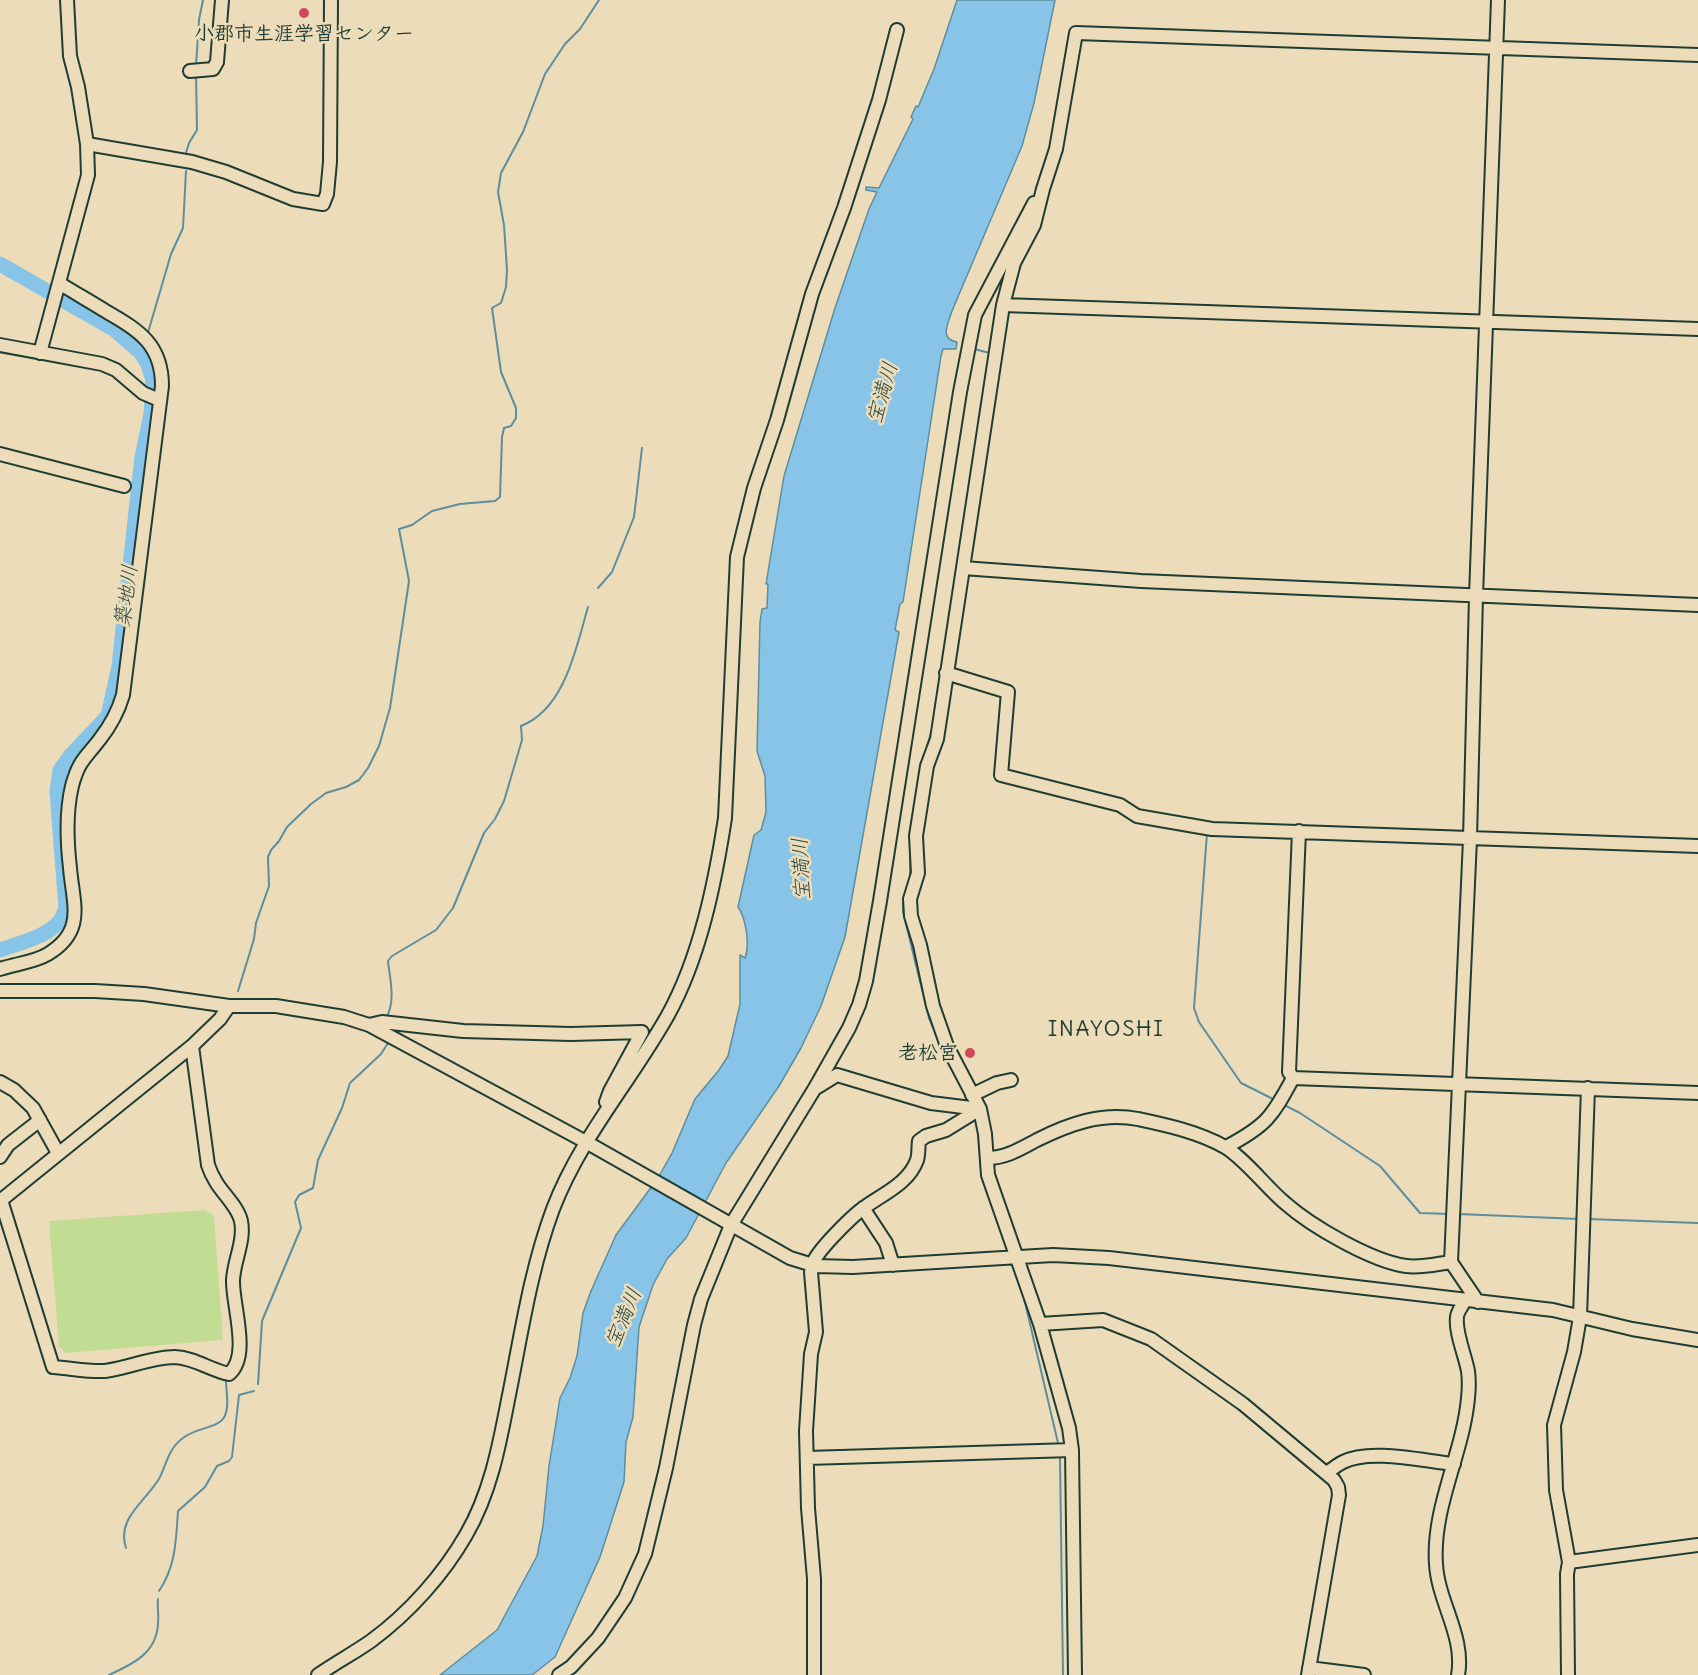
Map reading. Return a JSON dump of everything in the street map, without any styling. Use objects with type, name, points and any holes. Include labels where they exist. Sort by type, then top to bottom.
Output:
[{"type":"street","points":[[40,353],[88,176],[87,144],[78,87],[70,56],[67,0]]},
{"type":"street","points":[[190,71],[213,69],[217,62],[222,0]]},
{"type":"street","points":[[87,144],[192,162],[226,172],[293,199],[323,204],[327,194],[330,162],[331,0]]},
{"type":"street","points":[[1471,1301],[1451,1262],[1470,839],[1476,596],[1498,0]]},
{"type":"street","points":[[602,1118],[647,1050],[679,993],[705,915],[718,861],[725,818],[737,557],[742,533],[754,488],[777,420],[812,294],[844,208],[879,100],[897,30]]},
{"type":"street","points":[[1075,1675],[1069,1428],[1040,1324],[988,1175],[985,1134],[980,1109],[947,1046],[933,1006],[920,945],[911,916],[910,899],[918,873],[916,836],[927,766],[937,739],[1003,305],[1014,263],[1034,225],[1056,149],[1077,33],[1698,55]]},
{"type":"street","points":[[560,1675],[588,1651],[612,1619],[625,1599],[645,1554],[666,1468],[694,1325],[725,1222],[815,1088],[860,1005],[902,764],[960,392],[974,323],[981,301],[1043,189]]},
{"type":"street","points":[[0,969],[45,955],[55,949],[63,943],[76,916],[70,869],[71,791],[77,769],[86,754],[111,724],[118,712],[123,695],[162,386],[162,373],[156,355],[150,343],[136,329],[59,284]]},
{"type":"street","points":[[1003,305],[1698,329]]},
{"type":"street","points":[[0,345],[92,361],[116,370],[142,393],[157,399]]},
{"type":"street","points":[[0,454],[124,486]]},
{"type":"street","points":[[963,568],[1141,581],[1698,604]]},
{"type":"street","points":[[946,673],[1008,692],[1001,775],[1120,805],[1137,816],[1212,828],[1698,846]]},
{"type":"street","points":[[1293,1078],[1289,1072],[1299,831]]},
{"type":"street","points":[[0,991],[95,991],[144,994],[229,1006],[276,1006],[344,1017],[369,1025],[590,1144],[790,1258],[816,1266],[853,1267],[1053,1256],[1109,1258],[1553,1310],[1632,1329],[1698,1340]]},
{"type":"street","points":[[192,1046],[208,1165],[216,1182],[240,1218],[242,1233],[233,1280],[233,1297],[239,1331],[238,1356],[234,1370],[229,1374],[223,1373],[194,1360],[176,1357],[161,1358],[105,1371],[54,1367],[0,1200],[192,1046],[220,1019],[229,1006]]},
{"type":"street","points":[[318,1675],[370,1641],[408,1609],[447,1564],[481,1508],[500,1447],[539,1251],[554,1207],[573,1163],[590,1144],[602,1118],[610,1091],[642,1032],[571,1034],[463,1031],[382,1023],[369,1025]]},
{"type":"street","points":[[837,1050],[837,1075]]},
{"type":"street","points":[[815,1088],[837,1075],[931,1103],[980,1109]]},
{"type":"street","points":[[1293,1078],[1698,1093]]},
{"type":"street","points":[[1226,1147],[1249,1135],[1270,1118],[1293,1078]]},
{"type":"street","points":[[972,1095],[997,1083],[1011,1080]]},
{"type":"street","points":[[0,1082],[25,1099],[40,1120],[58,1153]]},
{"type":"street","points":[[1568,1675],[1567,1574],[1569,1562],[1557,1504],[1554,1425],[1574,1352],[1580,1317],[1588,1088]]},
{"type":"street","points":[[814,1675],[814,1579],[808,1508],[806,1431],[816,1332],[813,1267],[827,1243],[863,1208],[893,1190],[907,1175],[917,1160],[920,1142],[926,1136],[946,1130],[980,1109]]},
{"type":"street","points":[[987,1158],[1000,1158],[1070,1124],[1116,1116],[1176,1128],[1226,1147],[1301,1216],[1354,1248],[1395,1264],[1408,1266],[1451,1262]]},
{"type":"street","points":[[0,1156],[8,1145],[40,1120]]},
{"type":"street","points":[[863,1208],[886,1243],[893,1265]]},
{"type":"street","points":[[1458,1675],[1461,1660],[1435,1561],[1442,1508],[1464,1424],[1468,1396],[1468,1372],[1457,1316],[1471,1301]]},
{"type":"street","points":[[1040,1324],[1103,1320],[1151,1339],[1243,1404],[1335,1480],[1339,1495],[1308,1671],[1364,1675]]},
{"type":"street","points":[[807,1458],[1071,1450]]},
{"type":"street","points":[[1327,1473],[1343,1462],[1358,1457],[1377,1456],[1454,1464]]},
{"type":"street","points":[[1569,1562],[1698,1545]]},
{"type":"green space","points":[[205,1210],[214,1216],[223,1340],[67,1353],[59,1347],[49,1221]]},
{"type":"water","name":"宝満川","points":[[957,0],[1055,0],[1034,103],[1022,146],[946,330],[948,338],[957,342],[956,349],[943,349],[941,356],[903,602],[900,604],[895,630],[899,632],[845,937],[821,1006],[801,1048],[779,1086],[726,1163],[686,1238],[667,1259],[653,1285],[639,1327],[633,1417],[626,1442],[624,1482],[600,1557],[555,1657],[532,1675],[440,1675],[497,1630],[537,1556],[560,1398],[577,1356],[583,1313],[591,1291],[616,1235],[658,1178],[672,1153],[695,1099],[728,1056],[740,1004],[740,955],[745,958],[747,946],[745,925],[738,907],[754,835],[761,830],[766,812],[765,776],[757,751],[760,622],[762,609],[767,608],[768,584],[766,584],[784,476],[835,308],[877,192],[866,190],[866,187],[879,188],[913,119],[911,117],[916,106],[918,107],[934,69]]},
{"type":"waterway","points":[[196,66],[199,20],[203,0]]},
{"type":"waterway","points":[[238,991],[254,939],[256,923],[269,886],[268,857],[271,850],[287,827],[311,804],[326,793],[359,780],[379,746],[390,708],[409,581],[399,529],[412,525],[432,511],[460,504],[495,501],[500,497],[502,437],[504,428],[511,426],[516,418],[516,408],[501,372],[492,308],[501,303],[506,287],[504,225],[498,192],[501,173],[523,132],[545,74],[599,0]]},
{"type":"waterway","points":[[185,156],[189,143],[197,130],[196,74]]},
{"type":"waterway","points":[[147,336],[171,254],[183,228],[186,171]]},
{"type":"waterway","name":"築地川","points":[[0,264],[115,330],[140,352],[147,362],[153,380],[151,414],[142,457],[119,666],[108,716],[60,770],[57,792],[66,908],[60,921],[48,931],[0,950]]},
{"type":"waterway","points":[[974,349],[990,353]]},
{"type":"waterway","name":"築地川","points":[[147,350],[147,362]]},
{"type":"waterway","points":[[981,409],[989,361]]},
{"type":"waterway","points":[[598,588],[612,572],[634,517],[642,448]]},
{"type":"waterway","points":[[921,766],[932,730],[967,503]]},
{"type":"waterway","points":[[386,1018],[392,998],[388,961],[392,956],[436,930],[453,908],[484,833],[495,819],[504,801],[522,740],[521,726],[536,718],[558,692],[573,658],[588,607]]},
{"type":"waterway","points":[[910,879],[910,831],[917,790]]},
{"type":"waterway","points":[[1207,833],[1194,1008],[1199,1022],[1241,1083],[1275,1100]]},
{"type":"waterway","points":[[906,890],[903,912],[929,1018],[938,1038]]},
{"type":"waterway","points":[[258,1384],[262,1321],[301,1228],[295,1202],[299,1195],[313,1188],[318,1160],[342,1108],[350,1083],[381,1054],[388,1043]]},
{"type":"waterway","points":[[1282,1104],[1300,1113],[1380,1166],[1420,1213],[1450,1214]]},
{"type":"waterway","points":[[978,1131],[981,1171],[989,1196]]},
{"type":"waterway","points":[[1459,1214],[1579,1219]]},
{"type":"waterway","points":[[1588,1219],[1698,1223]]},
{"type":"waterway","points":[[1023,1294],[1058,1443]]},
{"type":"waterway","points":[[126,1548],[124,1537],[129,1518],[160,1477],[174,1446],[187,1435],[218,1423],[224,1417],[227,1407],[226,1381]]},
{"type":"waterway","points":[[159,1591],[172,1562],[178,1511],[205,1487],[217,1466],[229,1461],[232,1457],[239,1395],[254,1391]]},
{"type":"waterway","points":[[1060,1458],[1063,1675]]},
{"type":"waterway","points":[[109,1675],[135,1662],[148,1650],[157,1633],[158,1599]]},
{"type":"place","name":"小郡市生涯学習センター","points":[[304,13]]},
{"type":"place","name":"老松宮","points":[[970,1053]]},
{"type":"district","name":"INAYOSHI","points":[[1106,1030]]}]
